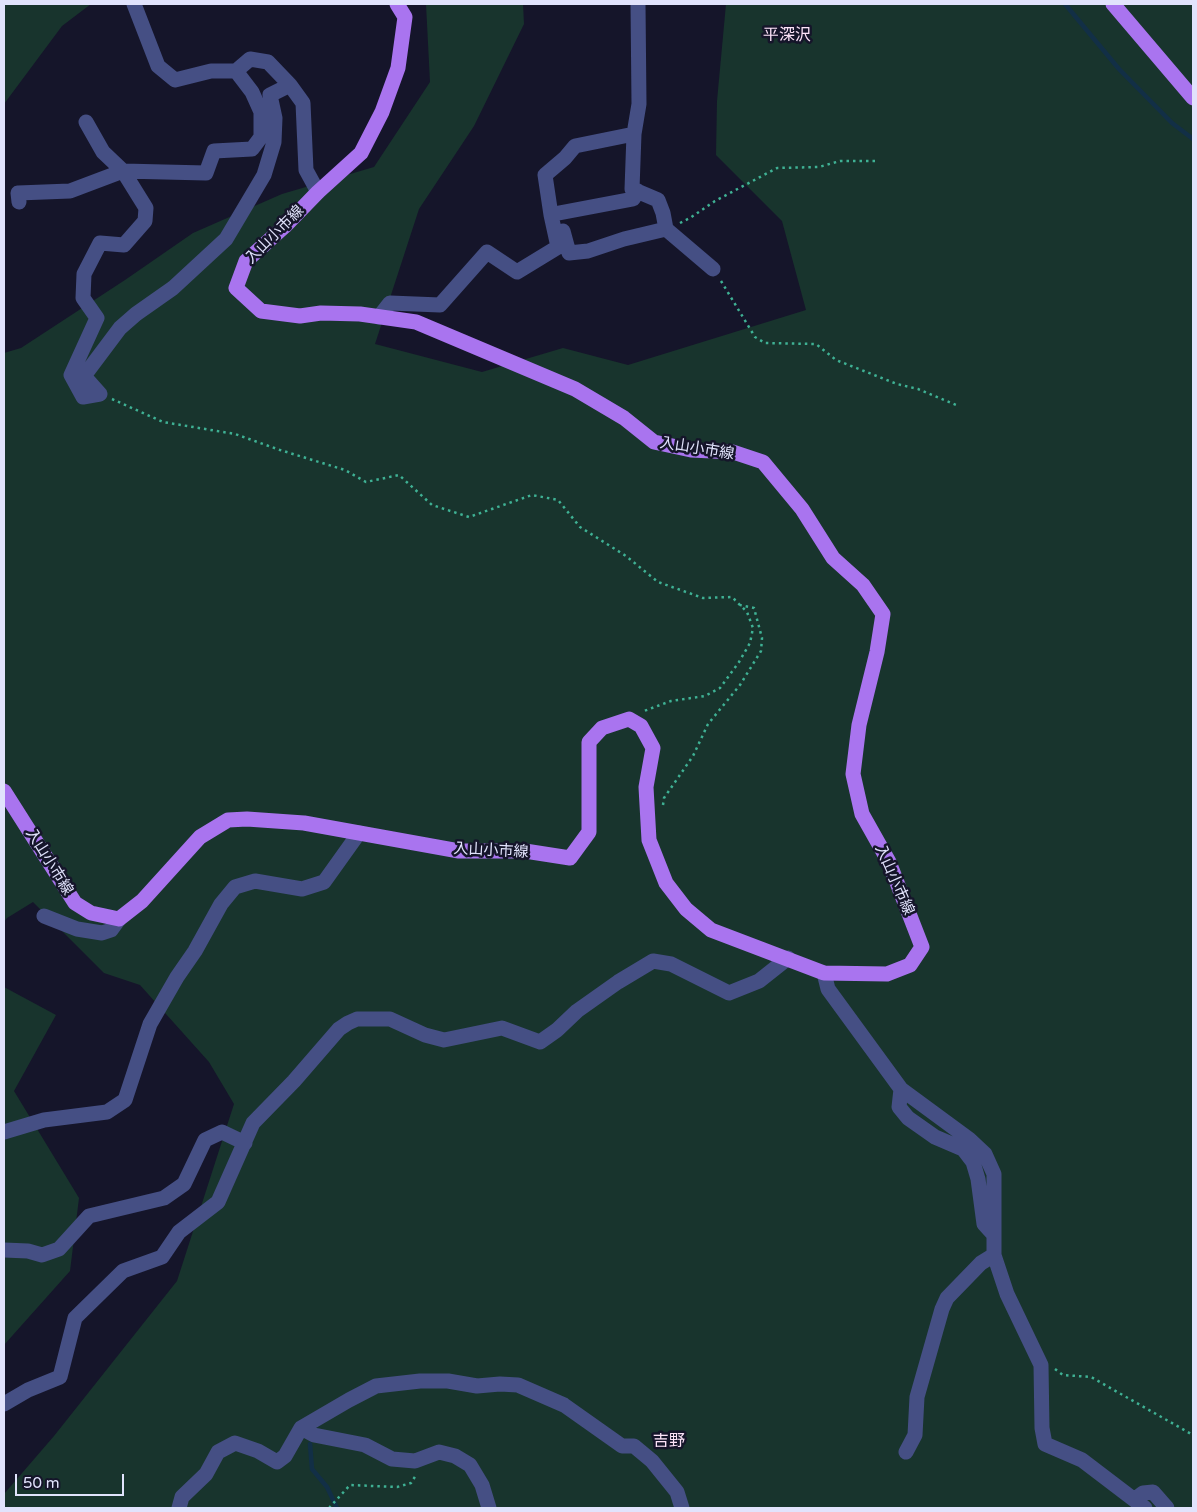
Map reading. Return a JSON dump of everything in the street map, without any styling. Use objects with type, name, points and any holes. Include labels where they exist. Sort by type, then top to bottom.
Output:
[{"type":"main road","name":"入山小市線","points":[[4,791],[75,903],[91,913],[119,919],[142,901],[200,837],[228,820],[247,819],[304,823],[459,851],[525,851],[570,858],[589,832],[589,742],[602,728],[629,719],[641,726],[653,748],[646,787],[649,840],[666,883],[686,909],[711,930],[824,973],[887,974],[910,965],[922,947],[889,862],[862,814],[853,774],[859,726],[877,652],[883,614],[862,585],[833,558],[802,510],[763,462],[733,452],[690,450],[654,442],[624,418],[575,389],[416,322],[360,314],[321,313],[300,316],[261,311],[236,288],[246,261],[361,154],[382,112],[398,68],[405,17],[397,4]]},
{"type":"main road","points":[[1113,4],[1193,98]]},
{"type":"street","points":[[134,4],[158,66],[174,80],[211,71],[236,71],[250,59],[268,62],[290,85],[302,103],[306,170],[318,192]]},
{"type":"street","points":[[638,4],[639,104],[634,134],[632,189],[658,200],[664,213],[666,229],[713,269]]},
{"type":"street","points":[[19,202],[18,193],[70,191],[123,171],[206,173],[214,150],[252,149],[261,137],[261,112],[252,92],[236,71]]},
{"type":"street","points":[[100,394],[84,376],[120,328],[136,314],[173,288],[226,240],[264,175],[272,150],[275,118],[270,95],[290,85]]},
{"type":"street","points":[[86,122],[103,152],[123,171],[146,208],[144,221],[124,245],[100,244],[84,274],[83,298],[97,318],[70,375],[83,396],[100,394]]},
{"type":"street","points":[[634,134],[575,146],[545,175],[555,214],[569,253],[588,251],[624,239],[666,229]]},
{"type":"street","points":[[555,214],[633,199],[638,191]]},
{"type":"street","points":[[379,316],[390,303],[440,305],[487,252],[517,272],[558,246],[555,214]]},
{"type":"street","points":[[4,1132],[44,1120],[107,1112],[125,1100],[150,1024],[195,951],[221,904],[235,887],[255,882],[302,888],[324,882],[358,833]]},
{"type":"street","points":[[44,916],[77,929],[102,933],[111,930],[119,919]]},
{"type":"street","points":[[4,1404],[28,1390],[60,1377],[75,1318],[123,1271],[162,1257],[180,1232],[218,1202],[253,1123],[294,1081],[340,1029],[357,1019],[390,1019],[444,1040],[502,1028],[540,1042],[557,1030],[576,1011],[653,961],[671,964],[729,993],[759,981],[788,958]]},
{"type":"street","points":[[824,973],[828,989],[901,1089],[969,1139],[985,1154],[994,1174],[994,1255],[1007,1294],[1041,1365],[1042,1428],[1045,1444],[1082,1460],[1140,1504],[1143,1493],[1154,1492],[1167,1508]]},
{"type":"street","points":[[4,1250],[28,1251],[42,1255],[60,1249],[89,1216],[164,1198],[184,1184],[205,1140],[222,1132],[245,1143]]},
{"type":"street","points":[[906,1452],[914,1435],[916,1397],[942,1309],[947,1298],[980,1263],[994,1255]]},
{"type":"street","points":[[179,1508],[182,1497],[206,1474],[218,1452],[235,1443],[258,1451],[277,1462],[285,1456],[301,1428],[349,1400],[376,1386],[420,1381],[448,1381],[477,1386],[518,1385],[564,1406],[622,1446],[634,1446],[652,1461],[677,1492],[682,1508]]},
{"type":"street","points":[[301,1428],[314,1435],[365,1446],[392,1459],[415,1461],[439,1452],[455,1456],[470,1465],[482,1485],[489,1508]]},
{"type":"path","points":[[666,229],[690,218],[714,201],[777,168],[818,167],[840,161],[878,161]]},
{"type":"path","points":[[713,269],[756,337],[765,343],[816,344],[836,360],[897,384],[918,389],[956,405]]},
{"type":"path","points":[[100,394],[164,422],[235,434],[345,470],[366,482],[398,474],[432,505],[469,517],[532,495],[558,500],[580,527],[626,556],[658,582],[703,598],[732,597],[746,612],[753,628],[750,643],[739,662],[720,688],[705,696],[671,701],[647,708],[640,714],[641,726]]},
{"type":"path","points":[[662,806],[664,798],[693,756],[708,724],[740,686],[761,651],[762,638],[754,608],[739,604]]},
{"type":"path","points":[[1054,1369],[1063,1374],[1091,1377],[1193,1434]]},
{"type":"path","points":[[329,1508],[350,1485],[397,1488],[411,1483],[418,1472],[415,1461]]},
{"type":"green space","points":[[4,4],[91,4],[62,26],[4,104]]},
{"type":"green space","points":[[426,4],[523,4],[524,24],[474,126],[419,209],[375,344],[482,372],[563,348],[628,365],[806,310],[782,221],[716,155],[717,101],[726,4],[1193,4],[1193,1508],[4,1508],[4,1494],[54,1436],[177,1281],[234,1104],[209,1062],[140,985],[104,973],[33,902],[7,918],[4,922],[4,353],[21,348],[193,233],[282,194],[374,167],[430,82]]},
{"type":"green space","points":[[4,987],[56,1015],[14,1091],[79,1198],[70,1271],[4,1345]]},
{"type":"waterway","points":[[1065,4],[1119,69],[1172,123],[1193,139]]},
{"type":"waterway","points":[[310,1444],[312,1469],[327,1487],[337,1508]]},
{"type":"district","name":"平深沢","points":[[787,36]]},
{"type":"district","name":"吉野","points":[[669,1442]]}]
